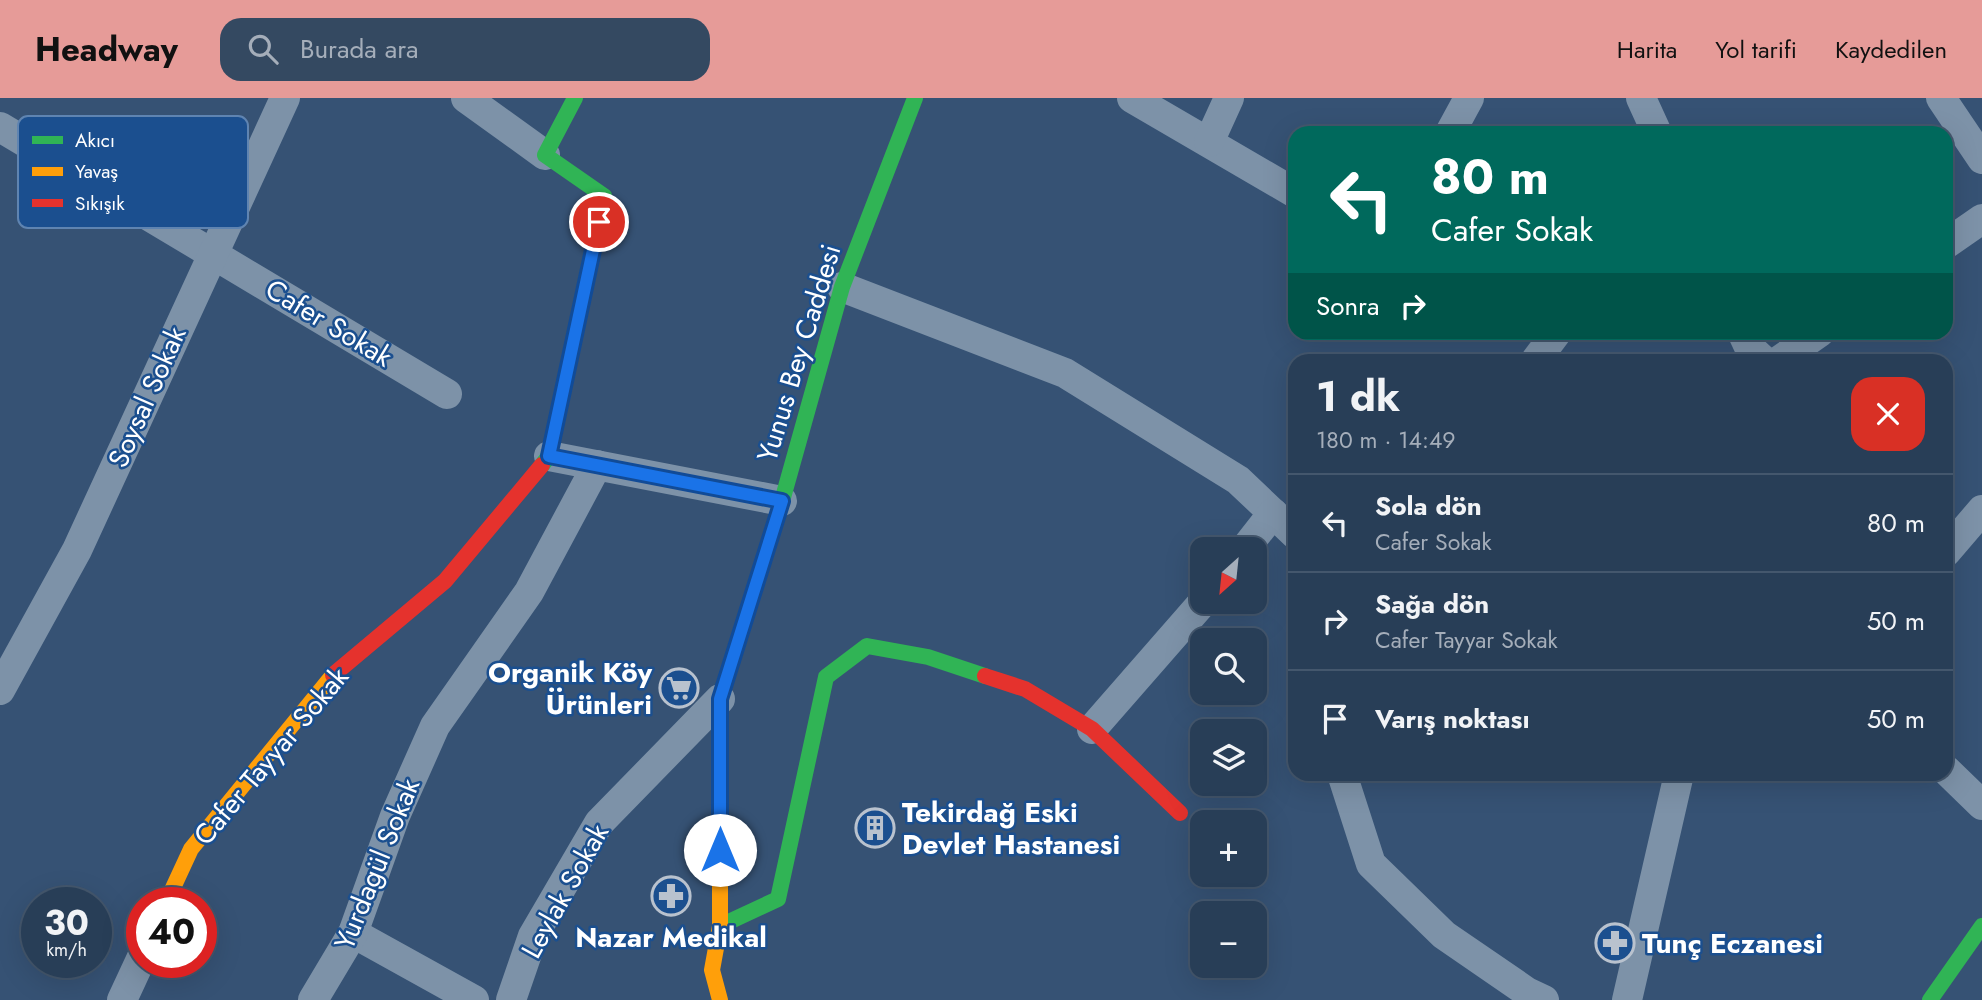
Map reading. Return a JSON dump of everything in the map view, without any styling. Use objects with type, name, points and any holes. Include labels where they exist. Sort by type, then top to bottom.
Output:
[{"type":"street","name":"Soysal Sokak","points":[[248,177],[285,98]]},
{"type":"street","points":[[466,98],[545,155],[575,98]]},
{"type":"street","name":"Yunus Bey Caddesi","points":[[720,1000],[712,970],[720,926],[720,699],[782,501],[842,287],[915,98]]},
{"type":"street","points":[[1132,98],[1288,190]]},
{"type":"street","points":[[1209,142],[1229,98]]},
{"type":"street","points":[[1454,126],[1469,98]]},
{"type":"street","points":[[1641,98],[1654,126]]},
{"type":"street","points":[[1941,98],[1982,159]]},
{"type":"street","name":"Cafer Sokak","points":[[0,127],[18,138]]},
{"type":"street","name":"Cafer Tayyar Sokak","points":[[173,887],[191,849],[334,674],[445,582],[549,456],[604,196],[545,155]]},
{"type":"street","points":[[1953,239],[1982,219]]},
{"type":"street","name":"Cafer Sokak","points":[[170,228],[447,394]]},
{"type":"street","name":"Soysal Sokak","points":[[0,691],[77,550],[224,228]]},
{"type":"street","points":[[842,287],[1065,373],[1238,480],[1288,527]]},
{"type":"street","points":[[1745,340],[1756,354]]},
{"type":"street","points":[[1789,354],[1809,340]]},
{"type":"street","points":[[549,456],[782,501]]},
{"type":"street","name":"Yurdagül Sokak","points":[[313,1000],[353,933],[395,816],[435,726],[528,592],[597,465]]},
{"type":"street","points":[[1953,544],[1982,510]]},
{"type":"street","points":[[1254,537],[1273,513]]},
{"type":"street","points":[[1092,729],[1193,614]]},
{"type":"street","points":[[720,926],[778,899],[826,677],[867,646],[928,657],[1025,689],[1092,729],[1180,813]]},
{"type":"street","name":"Leylak Sokak","points":[[511,1000],[533,936],[599,823],[720,699]]},
{"type":"street","points":[[1953,777],[1982,804]]},
{"type":"street","points":[[1344,781],[1371,864],[1444,935],[1527,992],[1544,1000]]},
{"type":"street","points":[[1627,1000],[1677,781]]},
{"type":"street","points":[[1930,1000],[1982,926]]},
{"type":"street","points":[[353,933],[474,1000]]},
{"type":"street","points":[[700,987],[716,950]]},
{"type":"street","points":[[122,1000],[132,978]]},
{"type":"traffic: fast","points":[[542,465],[549,456],[604,196],[545,155],[575,98]]},
{"type":"traffic: fast","points":[[720,785],[720,699],[782,501],[842,287],[915,98]]},
{"type":"traffic: fast","points":[[720,926],[778,899],[826,677],[867,646],[928,657],[985,676]]},
{"type":"traffic: fast","points":[[1930,1000],[1982,926]]},
{"type":"traffic: slow","points":[[173,887],[191,849],[333,675]]},
{"type":"traffic: slow","points":[[720,785],[720,926],[712,970],[720,1000]]},
{"type":"traffic: jam","points":[[333,675],[445,581],[542,465]]},
{"type":"traffic: jam","points":[[985,676],[1025,689],[1092,729],[1180,813]]},
{"type":"place","name":"Organik Köy Ürünleri","points":[[679,688]]},
{"type":"place","name":"Tekirdağ Eski Devlet Hastanesi","points":[[875,828]]},
{"type":"place","name":"Nazar Medikal","points":[[671,896]]},
{"type":"place","name":"Tunç Eczanesi","points":[[1615,943]]},
{"type":"route","points":[[599,222],[549,456],[782,501],[720,699],[720,850]]}]
